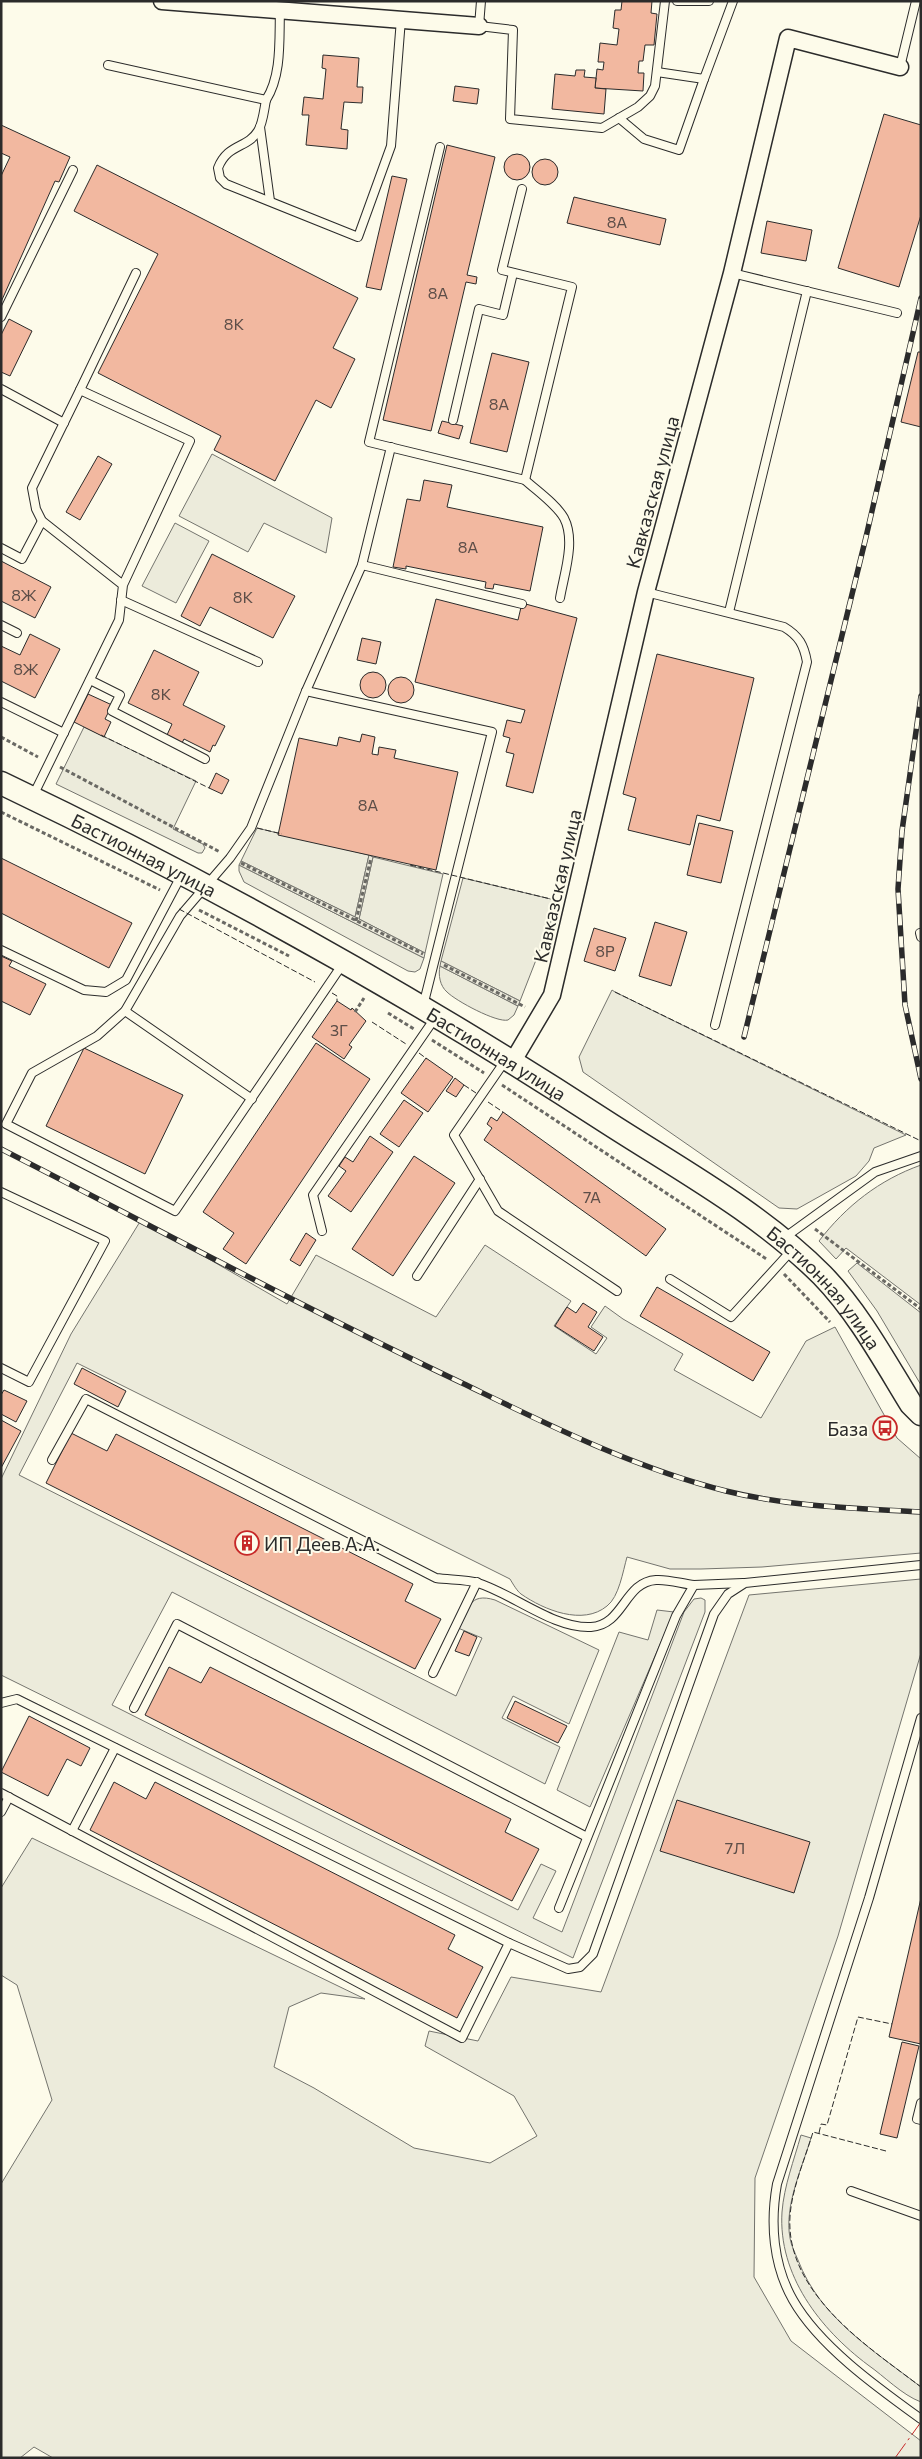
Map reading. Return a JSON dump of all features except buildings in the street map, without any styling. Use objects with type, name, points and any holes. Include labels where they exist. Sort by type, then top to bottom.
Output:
[{"type":"main road","name":"Бастионная улица","points":[[1,784],[262,914],[344,961],[510,1059],[765,1225],[824,1278],[855,1316],[911,1404],[921,1414]]},
{"type":"street","points":[[162,1],[479,26]]},
{"type":"street","name":"Кавказская улица","points":[[510,1059],[552,995],[646,592],[732,273],[788,38],[900,67]]},
{"type":"lane","points":[[481,1],[479,26],[514,30],[510,120],[602,128],[638,107],[650,96],[655,86],[665,1]]},
{"type":"lane","points":[[677,1],[709,1]]},
{"type":"lane","points":[[619,118],[644,139],[680,150],[733,1]]},
{"type":"lane","points":[[900,67],[916,1]]},
{"type":"lane","points":[[270,201],[260,127],[266,100],[272,91],[277,75],[280,10]]},
{"type":"lane","points":[[260,127],[251,139],[227,153],[218,168],[220,178],[226,184],[358,236],[391,146],[401,20]]},
{"type":"lane","points":[[108,65],[266,100]]},
{"type":"lane","points":[[657,72],[704,79]]},
{"type":"lane","points":[[440,147],[369,442],[525,480],[564,518],[567,529],[568,552],[560,598]]},
{"type":"lane","points":[[1,318],[73,170]]},
{"type":"lane","points":[[522,189],[502,270],[572,287],[525,480]]},
{"type":"lane","points":[[452,420],[479,309],[503,315],[513,272]]},
{"type":"lane","points":[[122,585],[42,521],[36,509],[32,488],[136,273]]},
{"type":"lane","points":[[732,273],[898,313]]},
{"type":"lane","points":[[729,612],[807,291]]},
{"type":"lane","points":[[1,389],[64,423]]},
{"type":"lane","points":[[32,798],[118,620],[122,585],[190,442],[80,390]]},
{"type":"lane","points":[[344,961],[175,1211],[6,1124],[32,1073],[97,1036],[125,1011],[180,916],[230,858],[250,828],[306,691],[362,565],[391,447]]},
{"type":"lane","points":[[1,548],[22,558],[42,521]]},
{"type":"lane","points":[[362,565],[522,604]]},
{"type":"lane","points":[[646,592],[784,626],[796,635],[805,647],[807,662],[715,1025]]},
{"type":"lane","points":[[121,600],[258,662]]},
{"type":"lane","points":[[1,625],[17,633]]},
{"type":"lane","points":[[90,680],[120,695],[112,711],[206,759]]},
{"type":"lane","points":[[306,691],[492,732],[434,960],[429,1012],[313,1195],[322,1230]]},
{"type":"lane","points":[[1,702],[64,733]]},
{"type":"lane","points":[[1,950],[84,990],[106,992],[126,980],[182,874]]},
{"type":"lane","points":[[125,1011],[252,1099]]},
{"type":"lane","points":[[510,1059],[454,1135],[498,1211],[617,1291]]},
{"type":"lane","points":[[670,1279],[731,1317],[806,1222],[875,1172],[921,1156]]},
{"type":"lane","points":[[417,1276],[480,1179]]},
{"type":"lane","points":[[1,1192],[105,1241],[29,1382],[1,1368]]},
{"type":"lane","points":[[52,1460],[86,1399],[436,1578],[477,1582],[561,1622],[592,1627],[613,1619],[630,1594],[644,1583],[657,1580],[694,1585],[745,1583],[921,1565]]},
{"type":"lane","points":[[433,1673],[477,1582]]},
{"type":"lane","points":[[1,1703],[17,1699],[509,1943],[568,1969],[580,1967],[593,1954],[714,1614],[728,1594],[745,1583]]},
{"type":"lane","points":[[558,1908],[676,1616],[694,1585]]},
{"type":"lane","points":[[134,1708],[177,1624],[587,1837]]},
{"type":"lane","points":[[921,1718],[869,1898],[780,2175],[773,2206],[775,2250],[792,2299],[811,2324],[847,2362],[921,2419]]},
{"type":"lane","points":[[72,1831],[115,1748]]},
{"type":"lane","points":[[1,1812],[5,1795],[462,2038],[509,1943]]},
{"type":"lane","points":[[921,2103],[917,2119],[921,2120]]},
{"type":"lane","points":[[851,2191],[921,2216]]},
{"type":"path","points":[[1,737],[230,858],[540,1014]]},
{"type":"path","points":[[356,921],[371,858]]},
{"type":"path","points":[[355,1012],[364,998]]},
{"type":"path","points":[[806,1222],[921,1309]]},
{"type":"shaded area","points":[[212,454],[332,518],[326,553],[264,523],[248,552],[179,516]]},
{"type":"shaded area","points":[[175,523],[209,541],[176,603],[142,586]]},
{"type":"shaded area","points":[[84,727],[196,781],[173,829],[203,844],[205,848],[202,853],[198,853],[56,784]]},
{"type":"shaded area","points":[[257,828],[369,855],[355,917],[241,861]]},
{"type":"shaded area","points":[[369,855],[373,857],[359,919],[425,953],[424,958],[239,865],[241,861],[355,917]]},
{"type":"shaded area","points":[[373,857],[443,874],[425,953],[359,919]]},
{"type":"shaded area","points":[[239,865],[424,958],[420,969],[415,972],[408,971],[244,882],[239,871]]},
{"type":"shaded area","points":[[463,878],[559,901],[520,1001],[441,961]]},
{"type":"shaded area","points":[[441,961],[520,1001],[518,1006],[440,966]]},
{"type":"shaded area","points":[[440,966],[518,1006],[514,1015],[508,1020],[495,1018],[459,1001],[447,992],[441,984],[439,977]]},
{"type":"shaded area","points":[[612,990],[906,1135],[874,1148],[869,1161],[856,1176],[797,1209],[779,1208],[583,1072],[579,1057]]},
{"type":"shaded area","points":[[921,1165],[921,1305],[846,1248],[836,1259],[819,1241],[840,1216],[877,1186]]},
{"type":"shaded area","points":[[141,1220],[287,1304],[316,1255],[436,1317],[485,1245],[571,1301],[554,1326],[596,1354],[607,1338],[591,1327],[605,1306],[623,1319],[683,1354],[674,1370],[761,1418],[806,1341],[835,1327],[897,1438],[921,1459],[921,1553],[762,1567],[701,1569],[670,1569],[627,1557],[615,1597],[607,1606],[587,1615],[564,1614],[530,1600],[521,1594],[510,1579],[77,1363],[19,1475],[456,1696],[482,1638],[458,1628],[470,1604],[480,1598],[495,1600],[599,1650],[569,1724],[513,1696],[502,1718],[560,1747],[545,1784],[172,1592],[112,1705],[518,1910],[541,1864],[556,1871],[533,1918],[562,1932],[684,1612],[694,1599],[701,1598],[705,1600],[705,1612],[573,1958],[1,1675],[1,1479],[71,1334]]},
{"type":"shaded area","points":[[857,1263],[921,1313],[921,1385],[877,1311],[848,1271]]},
{"type":"shaded area","points":[[921,1579],[921,1653],[838,1936],[755,2178],[754,2277],[791,2341],[921,2441],[921,2458],[53,2458],[34,2447],[20,2458],[1,2458],[1,2184],[52,2100],[17,1985],[1,1975],[1,1888],[32,1838],[365,1999],[321,1993],[289,2007],[274,2067],[314,2088],[414,2148],[490,2163],[537,2136],[514,2096],[425,2046],[429,2031],[478,2041],[511,1977],[601,1992],[749,1595]]},
{"type":"shaded area","points":[[657,1610],[674,1612],[590,1807],[557,1790],[619,1632],[648,1640]]},
{"type":"shaded area","points":[[801,2135],[811,2138],[795,2187],[789,2213],[790,2238],[798,2260],[808,2281],[834,2316],[867,2346],[921,2387],[921,2402],[893,2385],[850,2351],[819,2317],[795,2279],[787,2257],[783,2235],[782,2212],[787,2183]]},
{"type":"railway","points":[[744,1037],[866,537],[921,298]]},
{"type":"railway","points":[[921,696],[902,831],[898,889],[905,1005],[921,1079]]},
{"type":"railway","points":[[1,1149],[404,1355],[624,1458],[692,1481],[750,1496],[799,1504],[921,1512]]},
{"type":"fence","points":[[101,735],[209,788]]},
{"type":"fence","points":[[257,828],[282,834]]},
{"type":"fence","points":[[410,865],[559,901]]},
{"type":"fence","points":[[179,909],[315,982]]},
{"type":"fence","points":[[615,992],[921,1141]]},
{"type":"fence","points":[[332,993],[337,996],[337,1001]]},
{"type":"fence","points":[[372,1022],[406,1044]]},
{"type":"fence","points":[[419,1053],[427,1059]]},
{"type":"fence","points":[[464,1085],[476,1093]]},
{"type":"fence","points":[[488,1102],[503,1112]]},
{"type":"fence","points":[[819,2133],[821,2124],[827,2125],[858,2017],[892,2024]]},
{"type":"fence","points":[[886,2151],[813,2132],[791,2205],[792,2244],[801,2269],[815,2293],[833,2315],[877,2354],[921,2387]]},
{"type":"power","points":[[895,2458],[921,2422]]},
{"type":"place","name":"База","points":[[885,1428]]},
{"type":"place","name":"ИП Деев А.А.","points":[[247,1543]]}]
